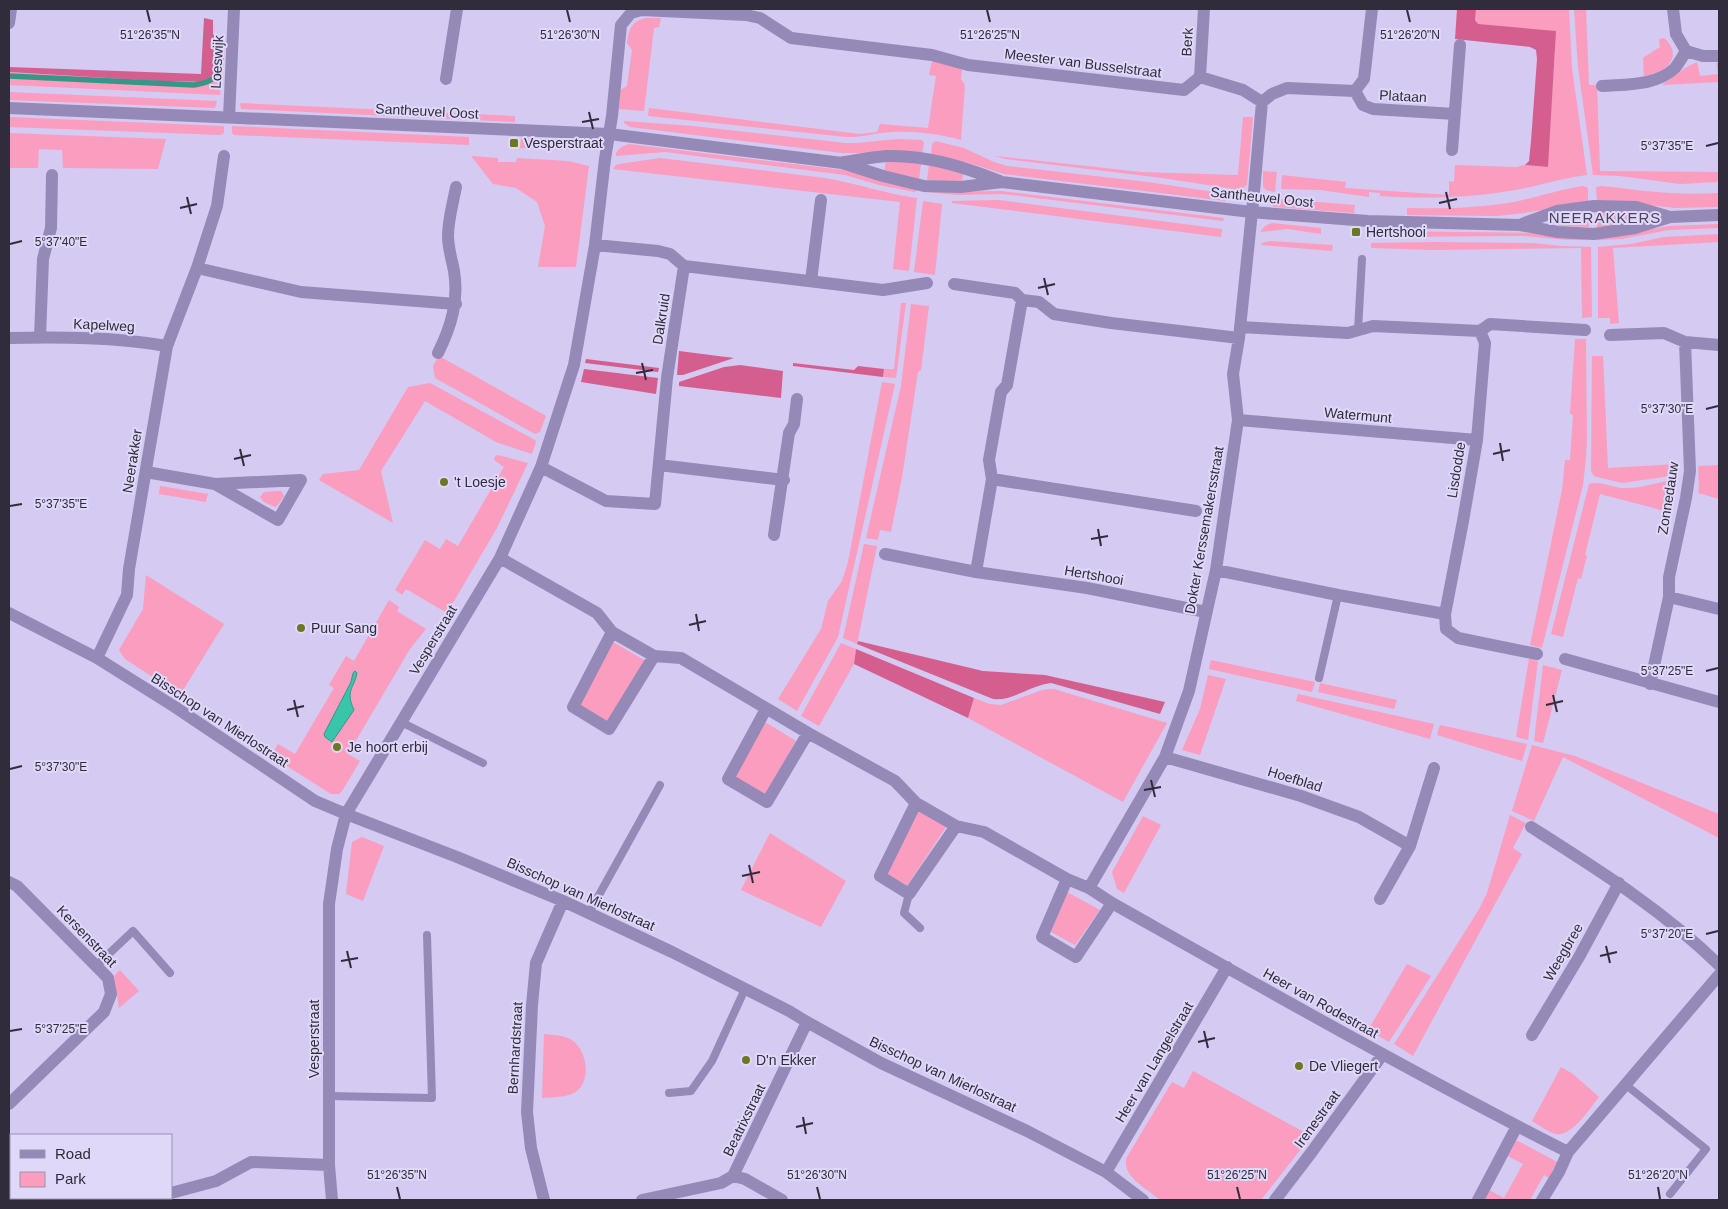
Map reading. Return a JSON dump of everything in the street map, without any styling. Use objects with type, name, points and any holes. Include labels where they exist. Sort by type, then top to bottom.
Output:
[{"type":"street","points":[[9,23],[11,9]]},
{"type":"street","name":"Loeswijk","points":[[227,9],[234,9],[229,117]]},
{"type":"street","points":[[446,79],[457,9]]},
{"type":"street","name":"Berk","points":[[1200,78],[1204,9]]},
{"type":"street","name":"Plataan","points":[[1372,9],[1364,79],[1355,91],[1363,105],[1372,109],[1455,114]]},
{"type":"street","points":[[1673,9],[1676,34],[1686,51],[1703,56],[1719,56]]},
{"type":"street","name":"Meester van Busselstraat","points":[[610,134],[622,25],[630,11],[762,14],[791,38],[932,55],[968,65],[1184,90],[1200,78]]},
{"type":"street","points":[[1452,150],[1460,45]]},
{"type":"street","points":[[1602,86],[1646,83],[1675,68],[1686,51]]},
{"type":"street","points":[[1200,78],[1242,90],[1262,102]]},
{"type":"street","points":[[1251,212],[1262,102],[1272,94],[1287,88],[1355,91]]},
{"type":"street","name":"Santheuvel Oost","points":[[9,108],[610,134],[842,163],[924,186],[961,187],[1002,182],[1251,212],[1361,221],[1520,225],[1558,232],[1594,234],[1636,228],[1670,217],[1719,215]]},
{"type":"street","name":"Vesperstraat","points":[[332,1200],[329,1165],[329,904],[337,850],[346,814],[500,558],[541,467],[574,365],[610,134]]},
{"type":"street","name":"Neerakker","points":[[97,658],[126,594],[166,346],[197,268],[217,206],[224,156]]},
{"type":"street","name":"Santheuvel Oost","points":[[842,163],[886,156],[928,159],[966,168],[1002,182]]},
{"type":"street","points":[[40,337],[43,258],[51,228],[52,175]]},
{"type":"street","points":[[438,353],[448,333],[456,304],[455,273],[448,239],[456,186]]},
{"type":"street","points":[[811,280],[822,200]]},
{"type":"street","name":"Santheuvel Oost","points":[[1520,225],[1558,211],[1594,206],[1636,207],[1670,217]]},
{"type":"street","name":"Dokter Kerssemakersstraat","points":[[1089,888],[1165,758],[1190,691],[1216,570],[1238,420],[1234,374],[1251,212]]},
{"type":"street","points":[[594,245],[658,251],[670,254],[684,266],[883,290],[927,283]]},
{"type":"street","name":"Dalkruid","points":[[541,467],[606,501],[655,504],[667,378],[684,266]]},
{"type":"street","points":[[197,268],[301,292],[456,304]]},
{"type":"street","points":[[954,284],[1015,293],[1022,300],[1039,302],[1054,314],[1111,323],[1239,332],[1348,333],[1373,326],[1480,331],[1490,324],[1585,330]]},
{"type":"street","points":[[976,572],[992,479],[989,460],[1001,392],[1008,385],[1022,300]]},
{"type":"street","name":"Lisdodde","points":[[1445,614],[1477,440],[1485,343],[1480,331]]},
{"type":"street","points":[[1610,335],[1664,333],[1684,342],[1719,344]]},
{"type":"street","name":"Kapelweg","points":[[9,338],[136,340],[166,346]]},
{"type":"street","name":"Zonnedauw","points":[[1650,684],[1669,597],[1669,577],[1690,471],[1684,342]]},
{"type":"street","points":[[774,535],[784,480],[789,433],[794,424],[797,399]]},
{"type":"street","name":"Watermunt","points":[[1238,420],[1477,440]]},
{"type":"street","points":[[658,465],[784,480]]},
{"type":"street","points":[[146,472],[215,484],[301,480],[278,520],[215,484]]},
{"type":"street","points":[[992,479],[1196,510]]},
{"type":"street","name":"Hertshooi","points":[[885,554],[976,572],[1087,588],[1206,612]]},
{"type":"street","name":"Heer van Rodestraat","points":[[500,558],[597,613],[612,632],[654,656],[681,658],[766,709],[895,781],[916,802],[956,826],[984,832],[1067,880],[1089,888],[1112,903],[1382,1054],[1568,1152]]},
{"type":"street","points":[[1216,570],[1338,595],[1445,614],[1446,629],[1458,638],[1537,654]]},
{"type":"street","points":[[1669,597],[1719,609]]},
{"type":"street","name":"Bisschop van Mierlostraat","points":[[9,612],[97,658],[175,707],[315,800],[563,901],[672,952],[789,1011],[880,1063],[1027,1131],[1106,1172],[1143,1200]]},
{"type":"street","points":[[612,632],[573,707],[609,729],[654,656]]},
{"type":"street","points":[[1565,659],[1719,702]]},
{"type":"street","points":[[766,709],[728,779],[767,802],[808,732]]},
{"type":"street","name":"Hoefblad","points":[[1165,758],[1301,796],[1359,817],[1410,846]]},
{"type":"street","points":[[1380,899],[1410,846],[1434,768]]},
{"type":"street","points":[[916,802],[880,876],[909,894],[956,826]]},
{"type":"street","points":[[1531,827],[1618,883],[1696,943],[1719,965]]},
{"type":"street","points":[[1067,880],[1042,937],[1076,957],[1112,903]]},
{"type":"street","name":"Kersenstraat","points":[[9,882],[17,886],[108,978],[111,994],[104,1012],[9,1104]]},
{"type":"street","name":"Weegbree","points":[[1532,1035],[1579,957],[1618,883]]},
{"type":"street","name":"Bernhardstraat","points":[[544,1200],[531,1148],[527,1112],[532,1005],[536,963],[563,901]]},
{"type":"street","name":"Heer van Langelstraat","points":[[1106,1172],[1227,967]]},
{"type":"street","points":[[1542,1200],[1559,1172],[1568,1152],[1719,975]]},
{"type":"street","name":"Beatrixstraat","points":[[733,1176],[807,1022]]},
{"type":"street","name":"Irenestraat","points":[[1275,1200],[1382,1054]]},
{"type":"street","points":[[1478,1200],[1517,1126]]},
{"type":"street","points":[[172,1194],[216,1180],[251,1162],[329,1165]]},
{"type":"street","points":[[642,1200],[721,1183],[733,1176],[745,1179],[782,1200]]},
{"type":"lane","points":[[1358,330],[1362,259]]},
{"type":"lane","points":[[1318,678],[1338,595]]},
{"type":"lane","points":[[401,722],[483,763]]},
{"type":"lane","points":[[589,913],[660,785]]},
{"type":"lane","points":[[909,894],[904,913],[920,928]]},
{"type":"lane","points":[[96,966],[133,931],[170,973]]},
{"type":"lane","points":[[329,1096],[432,1098],[427,935]]},
{"type":"lane","points":[[669,1093],[691,1091],[712,1061],[745,989]]},
{"type":"lane","points":[[1626,1084],[1706,1149],[1670,1194]]},
{"type":"green space","points":[[1476,9],[1569,9],[1572,68],[1587,175],[1498,193],[1448,197],[1380,196],[1380,193],[1369,192],[1369,197],[1320,190],[1281,189],[1282,175],[1346,182],[1345,188],[1449,195],[1449,181],[1454,182],[1455,165],[1516,167],[1525,165],[1547,167],[1555,51],[1478,24],[1475,20]]},
{"type":"green space","points":[[1574,9],[1586,9],[1589,85],[1597,85],[1600,171],[1719,172],[1719,182],[1680,184],[1620,176],[1593,175],[1578,67]]},
{"type":"green space","points":[[646,18],[661,18],[659,27],[654,28],[644,111],[619,109],[620,90],[627,86],[632,50],[627,43],[629,34],[637,21]]},
{"type":"green space","points":[[1664,38],[1673,52],[1670,63],[1659,71],[1644,76],[1643,58],[1660,47],[1659,39]]},
{"type":"green space","points":[[219,41],[226,41],[220,95],[9,85],[9,72],[193,83],[220,63]]},
{"type":"green space","points":[[932,61],[962,69],[961,79],[965,85],[961,140],[910,132],[888,132],[846,137],[648,116],[649,108],[860,134],[877,132],[880,124],[928,128],[936,76],[929,75]]},
{"type":"green space","points":[[1697,62],[1700,76],[1718,74],[1716,63],[1719,63],[1719,82],[1662,85],[1685,68]]},
{"type":"green space","points":[[9,92],[217,101],[215,108],[9,100]]},
{"type":"green space","points":[[240,103],[515,116],[515,122],[241,109]]},
{"type":"green space","points":[[9,117],[224,126],[224,133],[221,135],[9,127]]},
{"type":"green space","points":[[1243,117],[1253,117],[1247,185],[1240,190],[1162,178],[1005,159],[995,156],[1141,172],[1238,175]]},
{"type":"green space","points":[[624,121],[693,126],[846,143],[898,139],[922,140],[924,143],[922,154],[842,153],[630,127]]},
{"type":"green space","points":[[232,126],[469,137],[469,145],[234,135],[232,133]]},
{"type":"green space","points":[[9,133],[166,139],[158,169],[63,168],[62,150],[39,149],[38,168],[9,168]]},
{"type":"green space","points":[[521,139],[569,141],[569,150],[520,148]]},
{"type":"green space","points":[[935,141],[964,148],[1007,166],[1148,182],[1227,194],[1226,201],[1004,174],[969,163],[931,156],[932,144]]},
{"type":"green space","points":[[629,144],[843,170],[917,190],[915,192],[879,185],[845,175],[665,152],[616,156],[618,150]]},
{"type":"green space","points":[[471,156],[498,158],[498,162],[516,162],[517,158],[568,161],[589,166],[576,267],[538,267],[545,226],[537,202],[516,188],[493,184]]},
{"type":"green space","points":[[660,158],[825,178],[917,198],[909,271],[893,269],[900,202],[613,169],[619,164]]},
{"type":"green space","points":[[886,162],[921,164],[919,179],[884,172]]},
{"type":"green space","points":[[929,165],[963,172],[962,182],[927,180]]},
{"type":"green space","points":[[1263,171],[1277,172],[1275,192],[1266,190],[1263,187]]},
{"type":"green space","points":[[1583,186],[1588,188],[1588,202],[1524,213],[1497,216],[1407,215],[1407,208],[1477,207],[1519,201]]},
{"type":"green space","points":[[1596,187],[1672,193],[1719,193],[1719,207],[1675,208],[1620,202],[1597,202]]},
{"type":"green space","points":[[1001,191],[1224,218],[1223,221],[1003,194],[957,195],[926,192]]},
{"type":"green space","points":[[1264,199],[1355,205],[1354,213],[1275,207]]},
{"type":"green space","points":[[999,200],[1222,229],[1221,237],[952,203],[952,201]]},
{"type":"green space","points":[[923,201],[942,204],[935,275],[914,272]]},
{"type":"green space","points":[[1588,212],[1589,227],[1559,226],[1558,216]]},
{"type":"green space","points":[[1597,212],[1637,212],[1637,223],[1597,227]]},
{"type":"green space","points":[[1272,223],[1321,228],[1321,234],[1287,229],[1260,232],[1265,226]]},
{"type":"green space","points":[[1719,224],[1719,228],[1669,230],[1621,239],[1597,239],[1669,226]]},
{"type":"green space","points":[[1374,231],[1539,233],[1589,240],[1523,236],[1373,237]]},
{"type":"green space","points":[[1719,234],[1719,242],[1613,248],[1619,323],[1610,324],[1610,318],[1598,318],[1598,247],[1631,244],[1664,237]]},
{"type":"green space","points":[[1270,241],[1333,245],[1332,251],[1261,245]]},
{"type":"green space","points":[[1371,243],[1533,243],[1591,247],[1592,317],[1582,318],[1581,248],[1432,250],[1371,248]]},
{"type":"green space","points":[[901,303],[906,303],[896,378],[883,377],[884,369],[894,369]]},
{"type":"green space","points":[[911,304],[929,306],[921,370],[918,372],[902,477],[891,532],[880,530],[878,540],[866,538],[901,386]]},
{"type":"green space","points":[[1575,339],[1586,339],[1586,458],[1583,485],[1542,648],[1530,645],[1562,490],[1565,460],[1570,460],[1573,415],[1570,414]]},
{"type":"green space","points":[[439,356],[546,416],[540,432],[535,434],[435,378],[433,366]]},
{"type":"green space","points":[[1592,356],[1603,356],[1608,468],[1677,464],[1677,475],[1622,483],[1594,476],[1591,471]]},
{"type":"green space","points":[[882,382],[895,384],[838,637],[797,711],[778,699],[821,629],[828,601],[842,581],[848,562]]},
{"type":"green space","points":[[430,383],[535,440],[532,454],[496,442],[425,401],[381,471],[393,523],[319,480],[323,474],[359,470],[408,387]]},
{"type":"green space","points":[[498,455],[528,463],[497,528],[447,613],[406,589],[402,595],[395,590],[425,540],[440,549],[446,539],[458,546],[504,467],[494,460],[495,456]]},
{"type":"green space","points":[[1719,465],[1719,499],[1698,493],[1698,466]]},
{"type":"green space","points":[[1671,480],[1677,481],[1669,512],[1600,494],[1585,555],[1587,556],[1581,579],[1578,578],[1563,637],[1551,634],[1589,484],[1598,483],[1620,488],[1630,488]]},
{"type":"green space","points":[[160,486],[208,494],[206,502],[159,494]]},
{"type":"green space","points":[[281,491],[284,496],[275,507],[264,502],[260,497],[264,492]]},
{"type":"green space","points":[[864,544],[877,546],[857,644],[843,638]]},
{"type":"green space","points":[[146,575],[224,624],[180,695],[125,659],[119,650],[143,609]]},
{"type":"green space","points":[[389,600],[399,607],[397,611],[426,629],[410,649],[348,754],[360,761],[342,791],[339,794],[331,794],[271,756],[278,744],[295,754],[334,688],[329,685],[346,656],[354,661]]},
{"type":"green space","points":[[613,642],[646,661],[607,722],[579,705]]},
{"type":"green space","points":[[841,643],[856,649],[854,664],[819,726],[801,716]]},
{"type":"green space","points":[[1529,659],[1538,661],[1528,740],[1516,737]]},
{"type":"green space","points":[[1211,660],[1315,682],[1312,692],[1209,669]]},
{"type":"green space","points":[[1543,665],[1562,670],[1543,743],[1534,741]]},
{"type":"green space","points":[[1208,675],[1226,679],[1200,755],[1182,750],[1200,709]]},
{"type":"green space","points":[[1320,683],[1397,700],[1394,709],[1318,692]]},
{"type":"green space","points":[[1049,689],[1167,723],[1123,802],[968,718],[974,698],[990,704],[1001,705]]},
{"type":"green space","points":[[1298,694],[1434,724],[1430,739],[1296,701]]},
{"type":"green space","points":[[765,722],[796,741],[766,795],[734,777]]},
{"type":"green space","points":[[1440,725],[1527,744],[1522,761],[1437,735]]},
{"type":"green space","points":[[1532,745],[1575,756],[1719,814],[1719,838],[1563,757],[1534,821],[1512,811]]},
{"type":"green space","points":[[919,811],[946,827],[907,886],[886,873]]},
{"type":"green space","points":[[1510,815],[1526,823],[1513,848],[1522,854],[1413,1056],[1394,1044],[1478,911],[1487,893]]},
{"type":"green space","points":[[1143,816],[1161,825],[1124,893],[1117,889],[1112,872]]},
{"type":"green space","points":[[770,833],[846,881],[821,927],[741,890]]},
{"type":"green space","points":[[362,837],[384,846],[363,901],[346,894],[352,842]]},
{"type":"green space","points":[[1067,892],[1100,910],[1075,945],[1051,932]]},
{"type":"green space","points":[[1407,964],[1431,976],[1389,1042],[1368,1030]]},
{"type":"green space","points":[[120,970],[139,991],[119,1008],[114,976]]},
{"type":"green space","points":[[544,1034],[568,1038],[579,1047],[586,1069],[583,1083],[576,1092],[562,1096],[542,1098]]},
{"type":"green space","points":[[1561,1067],[1573,1074],[1599,1097],[1574,1127],[1562,1134],[1556,1134],[1532,1121]]},
{"type":"green space","points":[[1193,1071],[1311,1136],[1261,1200],[1160,1200],[1131,1176],[1126,1164],[1127,1157],[1172,1082],[1184,1088]]},
{"type":"green space","points":[[1516,1141],[1557,1162],[1549,1178],[1544,1175],[1530,1200],[1484,1199],[1489,1190],[1504,1198],[1523,1164],[1508,1156]]},
{"type":"shaded area","points":[[1457,9],[1476,9],[1475,20],[1478,24],[1556,31],[1548,167],[1525,165],[1529,161],[1531,141],[1536,50],[1530,47],[1455,39]]},
{"type":"shaded area","points":[[204,18],[213,20],[213,34],[219,41],[220,63],[215,76],[206,82],[9,72],[9,67],[201,74]]},
{"type":"shaded area","points":[[679,351],[734,358],[683,375],[677,375]]},
{"type":"shaded area","points":[[586,359],[659,368],[658,372],[585,363]]},
{"type":"shaded area","points":[[793,363],[854,370],[858,366],[884,369],[883,377],[793,366]]},
{"type":"shaded area","points":[[740,365],[783,371],[781,398],[679,386],[679,382],[724,367]]},
{"type":"shaded area","points":[[584,369],[658,378],[656,394],[581,382]]},
{"type":"shaded area","points":[[858,641],[983,671],[1045,675],[1165,702],[1160,714],[1051,683],[1007,698],[993,699],[857,644]]},
{"type":"shaded area","points":[[856,649],[974,698],[968,718],[854,664]]},
{"type":"shaded area","points":[[355,671],[357,673],[356,678],[350,694],[354,710],[332,742],[324,734]]},
{"type":"waterway","points":[[9,76],[194,85],[215,77],[220,67],[221,43]]},
{"type":"place","name":"Vesperstraat","points":[[514,143]]},
{"type":"place","name":"Hertshooi","points":[[1356,232]]},
{"type":"place","name":"'t Loesje","points":[[444,482]]},
{"type":"place","name":"Puur Sang","points":[[301,628]]},
{"type":"place","name":"Je hoort erbij","points":[[337,747]]},
{"type":"place","name":"D'n Ekker","points":[[746,1060]]},
{"type":"place","name":"De Vliegert","points":[[1299,1066]]},
{"type":"district","name":"NEERAKKERS","points":[[1605,218]]}]
